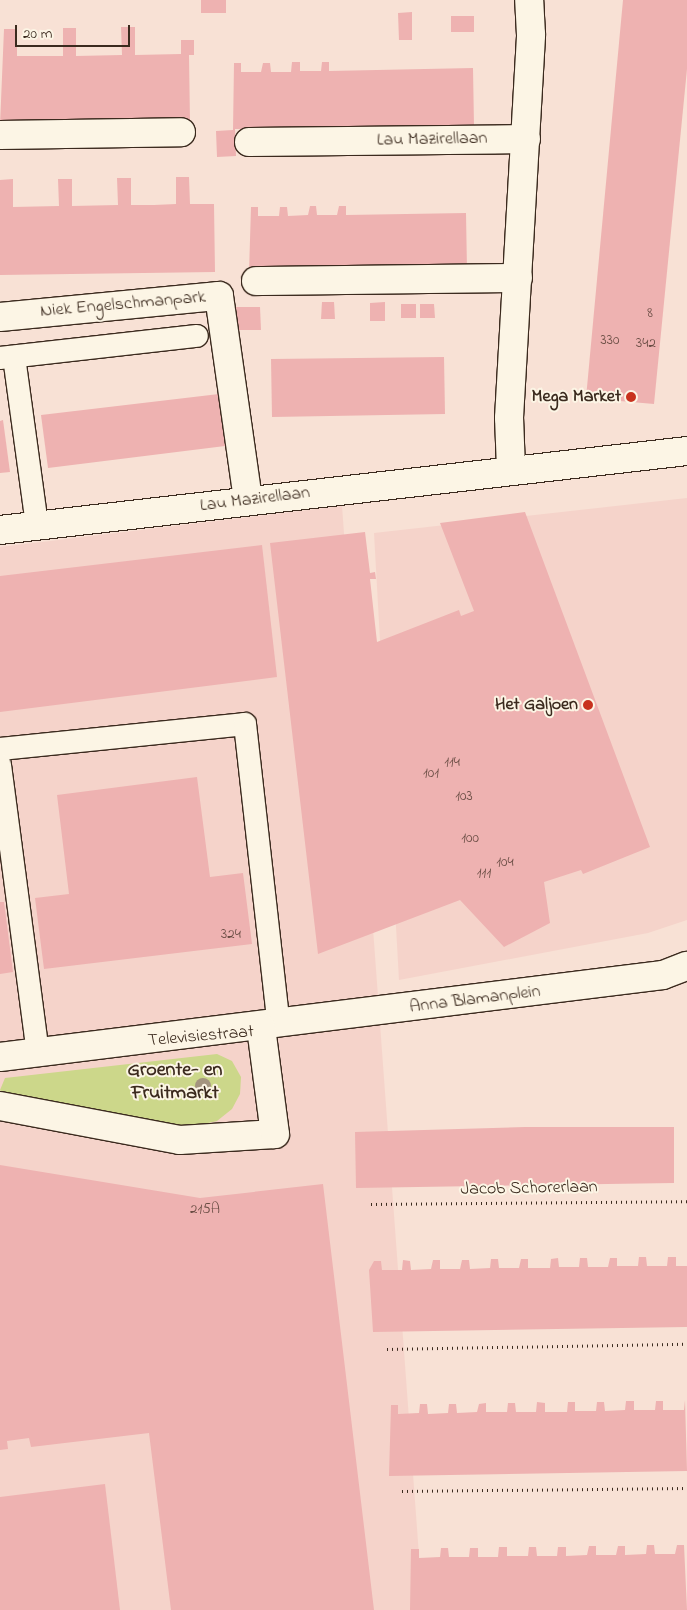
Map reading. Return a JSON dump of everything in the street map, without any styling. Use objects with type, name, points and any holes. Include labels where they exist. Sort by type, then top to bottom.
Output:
[{"type":"street","points":[[511,470],[509,418],[526,138],[529,0]]},
{"type":"street","points":[[0,135],[181,132]]},
{"type":"street","name":"Lau Mazirellaan","points":[[249,142],[526,138]]},
{"type":"street","points":[[256,281],[518,278]]},
{"type":"street","name":"Niek Engelschmanpark","points":[[0,317],[219,296],[248,501]]},
{"type":"street","name":"Lau Mazirellaan","points":[[0,530],[687,451]]},
{"type":"street","name":"Anna Blamanplein","points":[[270,1027],[663,975],[687,966]]},
{"type":"street","name":"Televisiestraat","points":[[0,1058],[270,1027],[275,1134],[180,1140],[0,1106]]},
{"type":"lane","points":[[37,525],[7,357],[198,336]]},
{"type":"lane","points":[[0,749],[245,724],[270,1027]]},
{"type":"lane","points":[[0,765],[38,1053]]},
{"type":"path","name":"Jacob Schorerlaan","points":[[371,1204],[687,1201]]},
{"type":"path","points":[[387,1349],[687,1344]]},
{"type":"path","points":[[402,1491],[687,1488]]},
{"type":"shaded area","points":[[687,498],[687,920],[648,933],[399,980],[374,533]]},
{"type":"shaded area","points":[[342,506],[423,1610],[0,1610],[0,547]]},
{"type":"green space","points":[[217,1054],[232,1061],[241,1077],[240,1094],[232,1109],[217,1121],[191,1127],[4,1095],[0,1090],[5,1078]]},
{"type":"building","points":[[201,0],[226,0],[226,13],[201,13]]},
{"type":"building","points":[[623,0],[687,0],[687,69],[654,404],[586,398]]},
{"type":"building","points":[[412,12],[412,40],[399,40],[398,13]]},
{"type":"building","points":[[451,16],[474,16],[474,32],[451,32]]},
{"type":"building","points":[[121,27],[135,27],[135,55],[181,54],[181,40],[194,40],[194,55],[189,55],[190,122],[0,125],[4,29],[17,29],[17,56],[63,56],[63,28],[76,28],[76,56],[122,55]]},
{"type":"building","points":[[292,62],[300,62],[300,71],[321,71],[322,62],[329,62],[329,71],[473,68],[474,126],[235,129],[236,156],[217,157],[216,131],[233,130],[234,63],[241,63],[241,72],[261,72],[263,63],[270,63],[271,72],[291,72]]},
{"type":"building","points":[[176,177],[189,177],[190,204],[214,204],[215,272],[0,275],[0,180],[13,179],[13,207],[59,206],[58,179],[72,179],[72,206],[118,205],[117,178],[131,178],[131,205],[154,205],[176,204]]},
{"type":"building","points":[[310,206],[316,206],[317,215],[337,215],[339,206],[346,206],[346,215],[466,213],[467,270],[249,273],[251,207],[258,207],[258,216],[279,216],[280,207],[287,207],[288,216],[308,215]]},
{"type":"building","points":[[322,302],[334,302],[335,319],[321,319]]},
{"type":"building","points":[[385,302],[385,321],[370,321],[370,303]]},
{"type":"building","points":[[401,304],[416,304],[416,318],[401,318]]},
{"type":"building","points":[[420,304],[434,304],[435,318],[420,318]]},
{"type":"building","points":[[236,307],[260,307],[261,330],[237,330]]},
{"type":"building","points":[[444,357],[445,414],[272,417],[271,359]]},
{"type":"building","points":[[219,394],[225,446],[48,468],[41,415]]},
{"type":"building","points":[[3,420],[10,472],[0,473],[0,421]]},
{"type":"building","points":[[525,512],[650,847],[583,874],[581,870],[544,882],[550,923],[504,947],[460,900],[318,954],[270,543],[365,532],[370,573],[375,572],[376,579],[370,579],[377,642],[459,610],[461,616],[474,611],[440,523]]},
{"type":"building","points":[[262,545],[277,677],[0,712],[0,576]]},
{"type":"building","points":[[197,777],[210,877],[243,873],[252,944],[44,969],[35,898],[69,894],[57,795]]},
{"type":"building","points":[[0,902],[4,902],[13,972],[0,974]]},
{"type":"building","points":[[525,1127],[674,1127],[674,1183],[356,1188],[355,1132]]},
{"type":"building","points":[[0,1165],[200,1198],[323,1184],[374,1610],[171,1610],[149,1433],[31,1447],[29,1438],[7,1441],[8,1449],[0,1450]]},
{"type":"building","points":[[639,1257],[646,1257],[647,1266],[667,1266],[668,1257],[676,1257],[676,1266],[687,1266],[687,1327],[373,1332],[369,1270],[374,1261],[381,1261],[382,1270],[402,1270],[403,1260],[410,1261],[411,1270],[431,1269],[433,1260],[440,1260],[440,1269],[460,1269],[462,1260],[469,1260],[470,1269],[490,1268],[491,1259],[498,1259],[499,1268],[519,1268],[521,1259],[528,1259],[528,1268],[550,1268],[551,1259],[558,1258],[559,1267],[579,1267],[580,1258],[587,1258],[588,1267],[608,1267],[610,1258],[617,1258],[617,1266],[638,1266]]},
{"type":"building","points":[[685,1400],[687,1471],[389,1476],[391,1405],[398,1405],[398,1414],[419,1413],[420,1404],[427,1404],[428,1414],[448,1413],[449,1404],[456,1404],[457,1413],[477,1412],[479,1404],[486,1403],[486,1412],[507,1412],[508,1403],[515,1403],[516,1412],[536,1412],[537,1402],[545,1403],[545,1412],[567,1412],[568,1402],[575,1402],[575,1411],[596,1411],[597,1402],[604,1402],[605,1411],[625,1410],[626,1401],[634,1401],[634,1410],[655,1410],[656,1401],[663,1401],[663,1410],[684,1410]]},
{"type":"building","points":[[105,1484],[120,1610],[0,1610],[0,1497]]},
{"type":"building","points":[[647,1545],[654,1545],[655,1554],[675,1554],[677,1545],[684,1545],[687,1610],[410,1610],[411,1549],[419,1549],[419,1558],[440,1557],[441,1548],[448,1548],[449,1557],[469,1557],[470,1548],[478,1548],[478,1557],[498,1557],[499,1547],[507,1547],[507,1556],[528,1556],[529,1547],[536,1547],[537,1556],[557,1556],[558,1547],[566,1547],[566,1556],[587,1555],[589,1546],[596,1546],[596,1555],[616,1555],[618,1546],[625,1546],[625,1555],[646,1554]]},
{"type":"place","name":"Mega Market","points":[[631,397]]},
{"type":"place","name":"Het Galjoen","points":[[588,705]]},
{"type":"district","name":"Groente- en Fruitmarkt","points":[[175,1082]]}]
